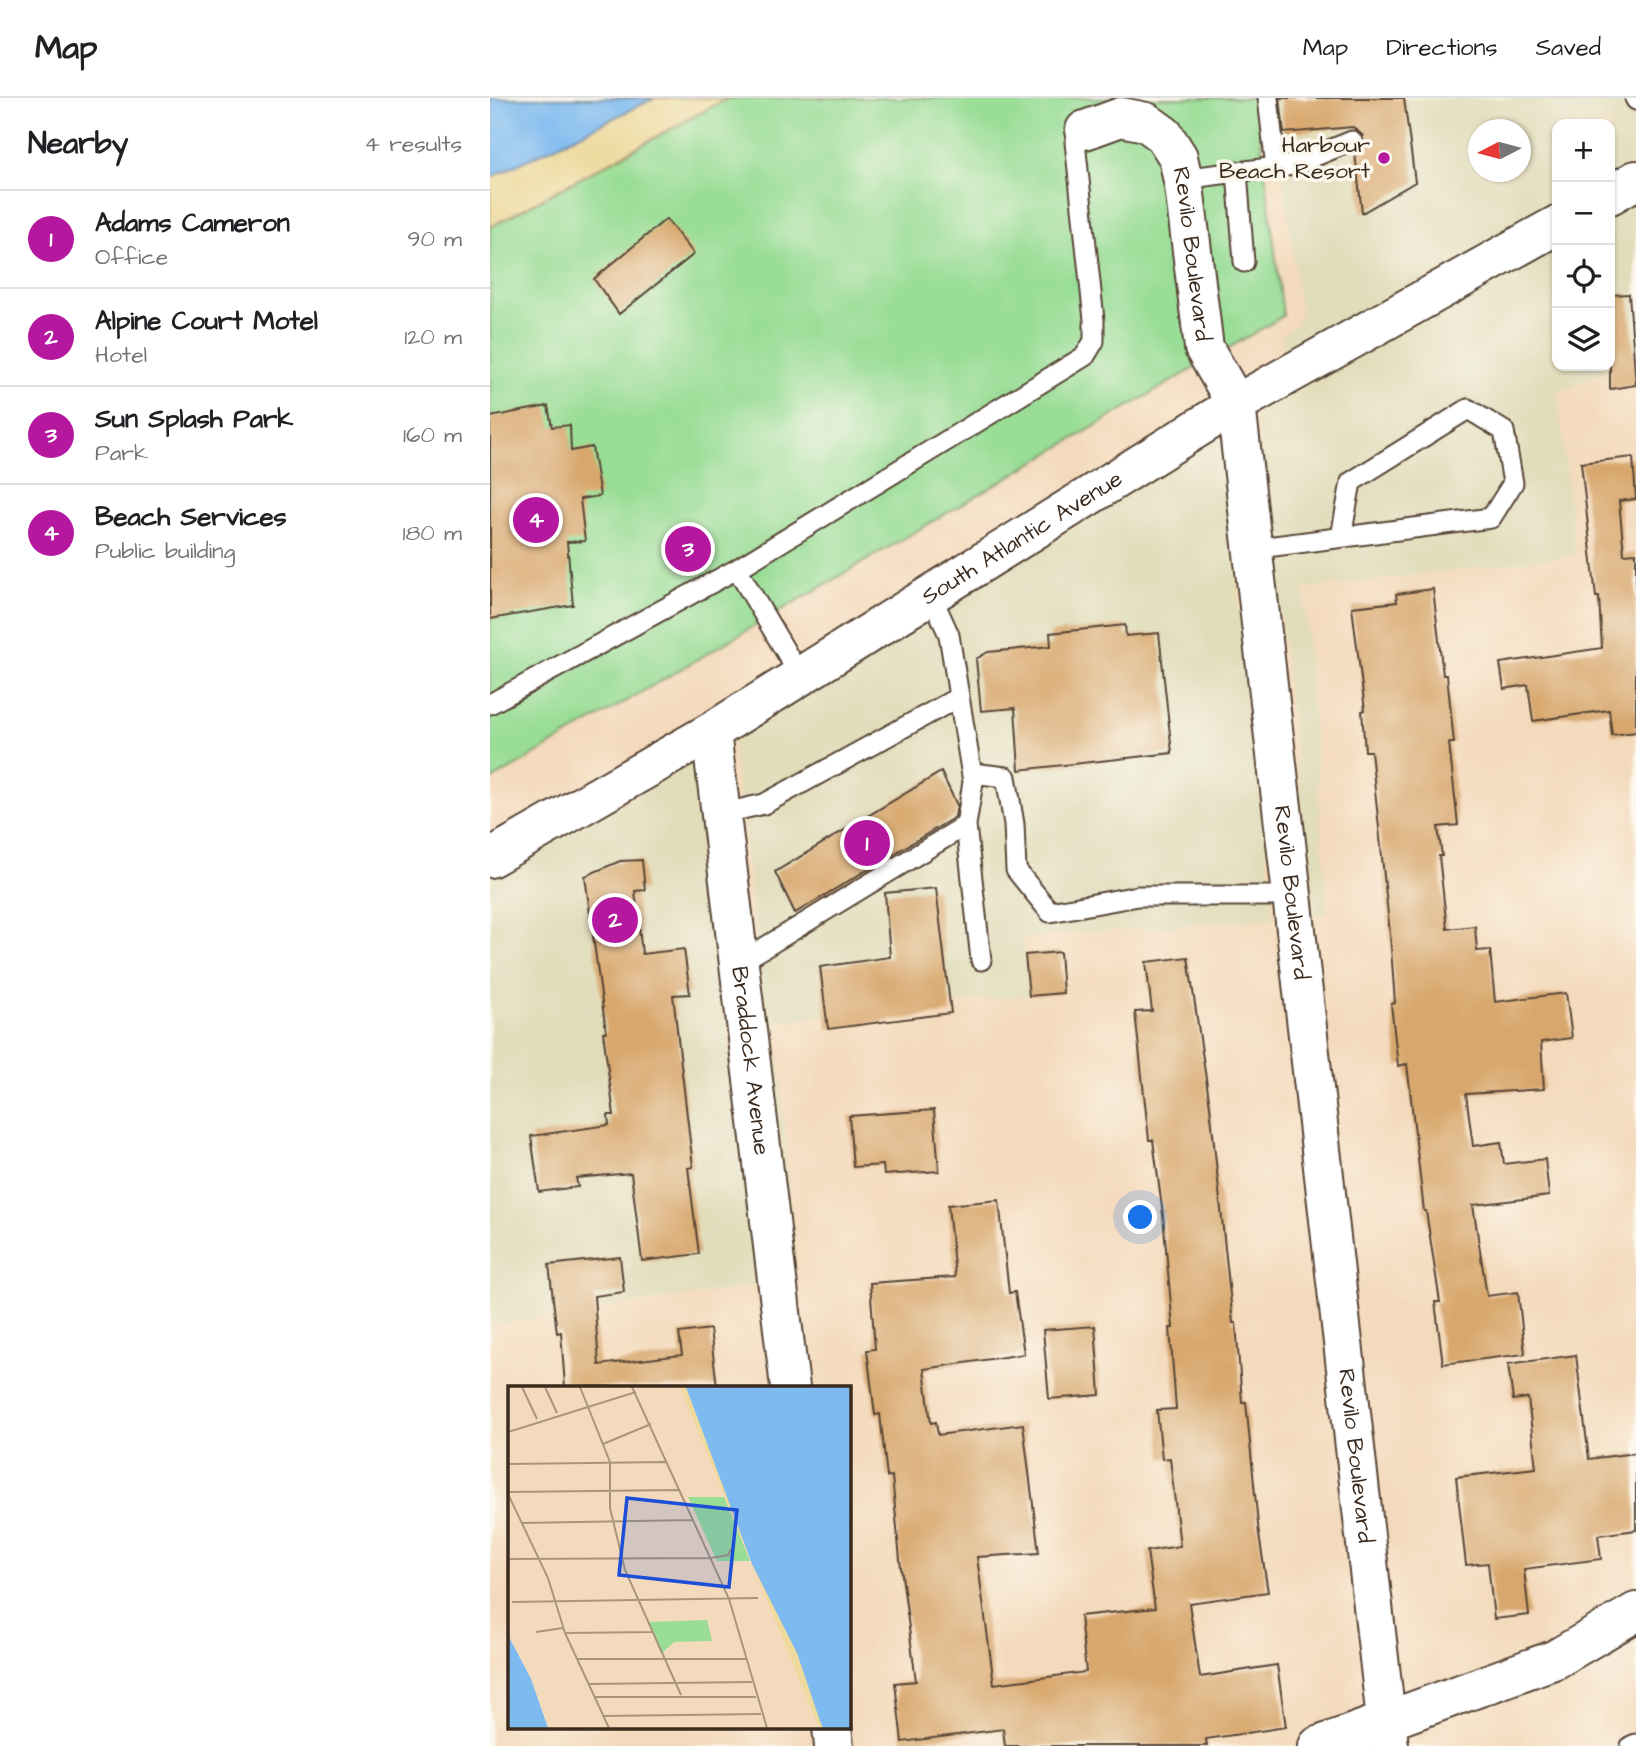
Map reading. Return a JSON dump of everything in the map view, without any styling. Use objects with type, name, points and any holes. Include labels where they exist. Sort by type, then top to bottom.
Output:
[{"type":"street","name":"Revilo Boulevard","points":[[1085,130],[1121,117],[1146,122],[1164,135],[1178,157],[1204,348],[1236,404],[1387,1734]]},
{"type":"street","points":[[1615,192],[1636,180]]},
{"type":"street","name":"South Atlantic Avenue","points":[[490,858],[711,732],[1236,404],[1552,228]]},
{"type":"street","name":"Braddock Avenue","points":[[711,732],[790,1386]]},
{"type":"street","points":[[1318,1746],[1387,1734],[1556,1659],[1636,1612]]},
{"type":"street","points":[[832,1728],[834,1746]]},
{"type":"lane","points":[[1268,98],[1276,168]]},
{"type":"lane","points":[[490,704],[737,569],[1085,356],[1094,341],[1094,320],[1075,142],[1085,130]]},
{"type":"lane","points":[[1182,179],[1293,165],[1352,141]]},
{"type":"lane","points":[[1237,172],[1244,262]]},
{"type":"lane","points":[[1252,549],[1491,518],[1513,483],[1504,430],[1468,409],[1351,482],[1341,537]]},
{"type":"lane","points":[[737,569],[800,676]]},
{"type":"lane","points":[[931,595],[949,635],[972,772],[973,782],[966,825],[981,960]]},
{"type":"lane","points":[[721,814],[764,804],[959,697]]},
{"type":"lane","points":[[972,772],[1006,777],[1014,824],[1016,870],[1050,912],[1138,896],[1292,896]]},
{"type":"lane","points":[[739,963],[966,825]]},
{"type":"lane","points":[[1631,1746],[1636,1744]]},
{"type":"shaded area","points":[[1274,98],[1636,98],[1636,161],[1615,172],[1615,119],[1552,119],[1552,208],[1283,358],[1281,335],[1295,326],[1300,314]]},
{"type":"shaded area","points":[[1636,202],[1636,359],[1615,368],[1615,245],[1615,213]]},
{"type":"shaded area","points":[[1552,248],[1552,371],[1608,371],[1558,392],[1575,555],[1304,589],[1328,914],[1314,915],[1256,413]]},
{"type":"shaded area","points":[[1220,436],[1274,918],[1022,938],[1033,995],[776,1022],[797,1281],[732,740]]},
{"type":"shaded area","points":[[695,762],[758,1286],[490,1325],[490,878]]},
{"type":"green space","points":[[728,98],[1256,98],[1283,316],[490,781],[490,227]]},
{"type":"sand","points":[[490,98],[728,98],[490,227]]},
{"type":"water","points":[[490,98],[655,98],[490,178]]},
{"type":"building","name":"Harbour Beach Resort","points":[[1280,98],[1404,98],[1415,182],[1362,213],[1355,153],[1362,148],[1363,136],[1353,127],[1284,133]]},
{"type":"building","points":[[666,219],[694,254],[619,314],[594,279]]},
{"type":"building","points":[[1629,294],[1636,385],[1610,389],[1610,371],[1615,371],[1615,295]]},
{"type":"building","points":[[548,406],[552,427],[570,425],[571,451],[592,447],[600,496],[580,499],[585,541],[567,542],[573,605],[490,619],[490,417]]},
{"type":"building","points":[[1633,457],[1636,499],[1619,501],[1624,554],[1636,553],[1636,732],[1612,735],[1609,710],[1533,721],[1528,685],[1504,689],[1500,663],[1602,648],[1599,597],[1596,597],[1581,463]]},
{"type":"building","points":[[1433,589],[1443,675],[1447,675],[1454,743],[1449,743],[1458,825],[1438,827],[1447,929],[1475,926],[1477,951],[1490,950],[1495,1002],[1566,993],[1572,1038],[1541,1042],[1544,1089],[1466,1094],[1473,1146],[1501,1142],[1504,1164],[1545,1159],[1549,1196],[1473,1205],[1487,1296],[1518,1292],[1525,1354],[1443,1364],[1435,1302],[1440,1302],[1424,1211],[1407,1064],[1398,1066],[1391,1004],[1395,1003],[1390,934],[1371,751],[1365,751],[1362,711],[1365,710],[1352,607],[1397,602],[1396,594]]},
{"type":"building","points":[[1125,625],[1126,636],[1159,633],[1172,753],[1019,770],[1015,708],[981,711],[976,659],[988,652],[1051,646],[1050,633]]},
{"type":"building","points":[[941,772],[957,805],[955,817],[795,913],[775,872]]},
{"type":"building","points":[[642,860],[645,890],[635,891],[642,954],[684,949],[690,994],[673,995],[693,1167],[688,1168],[699,1254],[642,1261],[631,1173],[576,1178],[578,1187],[539,1192],[531,1136],[609,1125],[608,1115],[614,1115],[585,876],[620,861]]},
{"type":"building","points":[[936,888],[951,1013],[828,1029],[820,967],[890,957],[885,893]]},
{"type":"building","points":[[1060,952],[1063,993],[1029,996],[1025,955]]},
{"type":"building","points":[[1188,957],[1210,1106],[1233,1323],[1236,1323],[1242,1402],[1246,1402],[1259,1535],[1268,1592],[1189,1603],[1200,1677],[1277,1665],[1286,1727],[1206,1739],[1207,1746],[1005,1746],[1003,1729],[902,1742],[895,1683],[916,1681],[892,1476],[887,1477],[880,1414],[875,1415],[867,1350],[875,1349],[870,1283],[955,1277],[948,1205],[999,1200],[1009,1293],[1015,1292],[1024,1354],[924,1369],[931,1423],[936,1422],[938,1435],[1023,1424],[1039,1553],[977,1557],[994,1684],[1086,1672],[1080,1616],[1155,1608],[1147,1551],[1180,1546],[1170,1458],[1162,1459],[1157,1410],[1176,1409],[1170,1328],[1173,1328],[1163,1215],[1153,1140],[1149,1140],[1135,1012],[1152,1011],[1146,962]]},
{"type":"building","points":[[934,1110],[939,1171],[884,1175],[883,1165],[853,1167],[849,1116]]},
{"type":"building","points":[[620,1257],[624,1292],[594,1296],[599,1365],[682,1355],[679,1333],[710,1329],[717,1386],[565,1386],[561,1332],[557,1333],[549,1265]]},
{"type":"building","points":[[1095,1326],[1100,1395],[1049,1399],[1043,1330]]},
{"type":"building","points":[[1576,1355],[1589,1459],[1636,1453],[1636,1530],[1598,1535],[1601,1559],[1524,1569],[1529,1615],[1494,1619],[1488,1563],[1466,1565],[1456,1477],[1536,1468],[1528,1398],[1513,1400],[1508,1364]]},
{"type":"place","name":"Harbour Beach Resort","points":[[1384,158]]},
{"type":"place","name":"Beach Services","points":[[536,520]]},
{"type":"place","name":"Sun Splash Park","points":[[688,549]]},
{"type":"place","name":"Adams Cameron","points":[[867,843]]},
{"type":"place","name":"Alpine Court Motel","points":[[615,920]]}]
